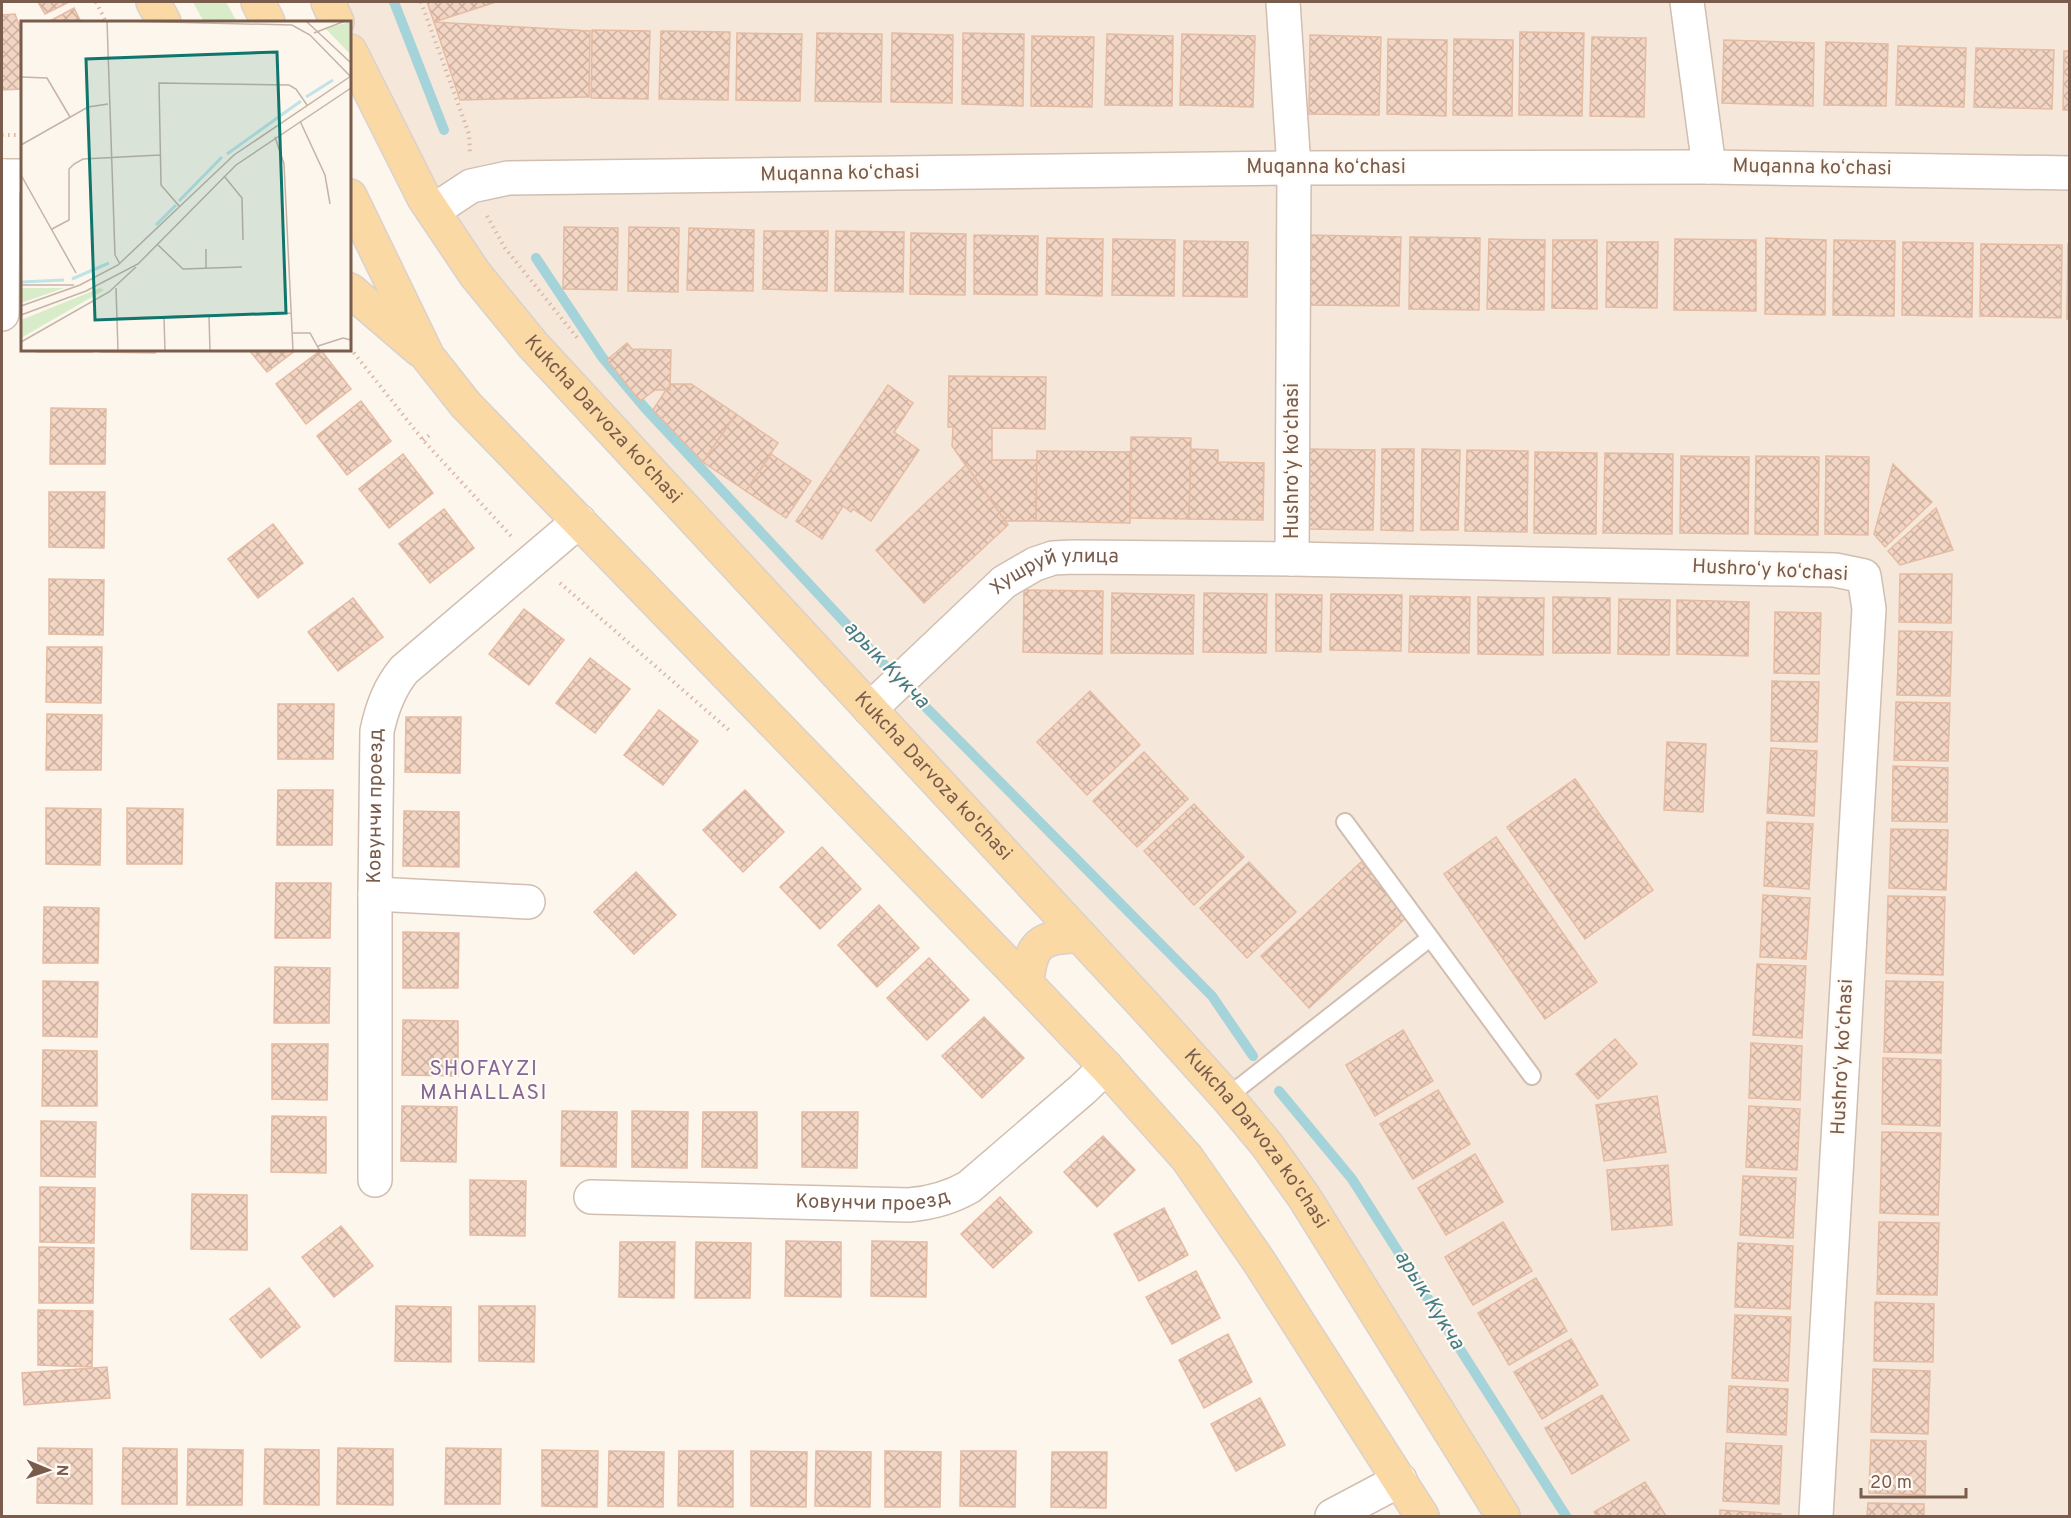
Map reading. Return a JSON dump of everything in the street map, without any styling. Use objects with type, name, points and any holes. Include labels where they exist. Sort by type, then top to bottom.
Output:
[{"type":"main road","points":[[153,2],[163,21]]},
{"type":"main road","points":[[258,2],[268,21]]},
{"type":"main road","points":[[328,2],[337,21]]},
{"type":"main road","name":"Kukcha Darvoza ko'chasi","points":[[351,53],[383,121],[432,212],[475,274],[533,345],[881,699],[1080,936],[1227,1097],[1267,1145],[1304,1197],[1503,1516]]},
{"type":"main road","points":[[351,198],[428,357]]},
{"type":"main road","points":[[351,291],[428,357],[466,405],[1028,984],[1106,1066],[1187,1158],[1224,1209],[1422,1516]]},
{"type":"main road","points":[[1028,984],[1029,961],[1040,943],[1059,936],[1080,936]]},
{"type":"street","name":"Hushroʻy koʻchasi","points":[[1282,2],[1294,168],[1292,559],[1835,570],[1864,576],[1869,609],[1816,1516]]},
{"type":"street","points":[[1687,2],[1709,166]]},
{"type":"street","name":"Muqanna koʻchasi","points":[[471,186],[508,178],[1294,168],[1709,166],[2070,173]]},
{"type":"street","points":[[2,314],[9,176]]},
{"type":"street","points":[[432,212],[471,186]]},
{"type":"street","name":"Ковунчи проезд","points":[[375,1180],[377,731],[386,698],[394,682],[404,670],[579,521]]},
{"type":"street","name":"Хушруй улица","points":[[881,699],[1004,582],[1035,564],[1053,558],[1073,557],[1292,559]]},
{"type":"street","points":[[375,894],[528,902]]},
{"type":"street","name":"Ковунчи проезд","points":[[591,1197],[909,1205],[926,1203],[956,1194],[969,1187],[1083,1089],[1106,1066]]},
{"type":"street","points":[[1332,1516],[1400,1480]]},
{"type":"lane","points":[[1345,822],[1532,1076]]},
{"type":"lane","points":[[1227,1097],[1430,938]]},
{"type":"path","points":[[96,2],[106,21]]},
{"type":"path","points":[[421,2],[469,134],[471,186],[505,248],[584,345]]},
{"type":"path","points":[[2,135],[21,135]]},
{"type":"path","points":[[351,349],[423,440],[533,560],[736,737]]},
{"type":"path","points":[[423,440],[431,434]]},
{"type":"shaded area","points":[[328,2],[2069,2],[2069,1516],[1503,1516],[1304,1197],[533,345],[351,53],[351,21]]},
{"type":"green space","points":[[193,2],[226,2],[236,21],[203,21]]},
{"type":"building","points":[[38,2],[69,2],[45,14]]},
{"type":"building","points":[[427,2],[496,2],[434,22]]},
{"type":"building","points":[[74,8],[80,21],[50,21]]},
{"type":"building","points":[[15,14],[21,30],[21,89],[2,90],[2,15]]},
{"type":"building","points":[[434,22],[590,31],[589,97],[460,100]]},
{"type":"building","points":[[592,30],[650,31],[648,99],[591,98]]},
{"type":"building","points":[[661,31],[730,32],[728,100],[659,99]]},
{"type":"building","points":[[1520,32],[1584,33],[1582,116],[1519,115]]},
{"type":"building","points":[[737,33],[802,34],[800,101],[736,100]]},
{"type":"building","points":[[817,33],[882,34],[881,102],[815,101]]},
{"type":"building","points":[[892,33],[953,35],[952,103],[891,102]]},
{"type":"building","points":[[963,33],[1024,34],[1023,106],[962,104]]},
{"type":"building","points":[[1107,34],[1173,36],[1172,106],[1105,105]]},
{"type":"building","points":[[1182,34],[1255,36],[1253,107],[1180,105]]},
{"type":"building","points":[[1310,35],[1381,37],[1379,115],[1309,114]]},
{"type":"building","points":[[1032,36],[1094,37],[1092,107],[1031,106]]},
{"type":"building","points":[[1592,37],[1646,38],[1644,117],[1590,116]]},
{"type":"building","points":[[1388,39],[1447,40],[1446,116],[1387,114]]},
{"type":"building","points":[[1454,39],[1513,40],[1512,116],[1453,115]]},
{"type":"building","points":[[1724,40],[1814,43],[1813,106],[1722,103]]},
{"type":"building","points":[[1826,42],[1888,44],[1886,106],[1824,105]]},
{"type":"building","points":[[1898,46],[1966,48],[1964,107],[1896,105]]},
{"type":"building","points":[[1976,48],[2054,50],[2052,109],[1974,107]]},
{"type":"building","points":[[2064,51],[2070,51],[2070,110],[2063,110]]},
{"type":"building","points":[[564,227],[618,228],[617,290],[563,289]]},
{"type":"building","points":[[629,227],[679,228],[678,292],[628,291]]},
{"type":"building","points":[[689,228],[754,230],[753,291],[687,290]]},
{"type":"building","points":[[764,231],[828,231],[827,291],[763,289]]},
{"type":"building","points":[[836,231],[904,232],[903,292],[835,291]]},
{"type":"building","points":[[911,233],[966,234],[965,295],[910,294]]},
{"type":"building","points":[[974,235],[1038,236],[1037,295],[974,294]]},
{"type":"building","points":[[1308,235],[1401,237],[1399,306],[1307,305]]},
{"type":"building","points":[[1410,237],[1480,238],[1479,310],[1409,309]]},
{"type":"building","points":[[1047,238],[1103,239],[1102,296],[1046,294]]},
{"type":"building","points":[[1766,238],[1826,240],[1825,315],[1765,314]]},
{"type":"building","points":[[1113,239],[1175,240],[1174,296],[1112,295]]},
{"type":"building","points":[[1489,239],[1545,240],[1544,310],[1487,309]]},
{"type":"building","points":[[1675,239],[1756,240],[1756,311],[1674,310]]},
{"type":"building","points":[[1553,240],[1597,240],[1597,309],[1552,308]]},
{"type":"building","points":[[1834,240],[1895,241],[1894,316],[1833,315]]},
{"type":"building","points":[[1184,241],[1248,242],[1247,297],[1183,296]]},
{"type":"building","points":[[1607,242],[1658,242],[1657,308],[1606,307]]},
{"type":"building","points":[[1903,242],[1973,243],[1972,317],[1902,315]]},
{"type":"building","points":[[1981,244],[2062,245],[2061,318],[1980,316]]},
{"type":"building","points":[[2068,244],[2070,244],[2070,320],[2067,319]]},
{"type":"building","points":[[627,343],[632,349],[671,350],[670,390],[655,390],[640,401],[607,360]]},
{"type":"building","points":[[37,351],[92,351],[92,352]]},
{"type":"building","points":[[155,351],[155,353],[100,352]]},
{"type":"building","points":[[250,351],[295,351],[267,372]]},
{"type":"building","points":[[322,351],[351,389],[306,424],[276,384]]},
{"type":"building","points":[[949,376],[1046,377],[1045,429],[992,428],[992,460],[1037,460],[1036,521],[1005,521],[952,446],[953,427],[948,427]]},
{"type":"building","points":[[670,384],[691,384],[736,414],[703,462],[653,410],[666,390],[670,390]]},
{"type":"building","points":[[888,385],[913,403],[894,432],[919,450],[871,521],[853,509],[851,512],[843,506],[822,539],[796,521]]},
{"type":"building","points":[[361,401],[391,441],[347,475],[317,436]]},
{"type":"building","points":[[51,408],[106,409],[105,464],[50,464]]},
{"type":"building","points":[[736,414],[778,443],[746,491],[703,462]]},
{"type":"building","points":[[1131,437],[1191,438],[1189,519],[1130,518]]},
{"type":"building","points":[[1191,449],[1218,450],[1218,462],[1264,463],[1263,520],[1189,519]]},
{"type":"building","points":[[1307,449],[1375,450],[1373,530],[1306,529]]},
{"type":"building","points":[[1382,449],[1414,449],[1413,531],[1381,530]]},
{"type":"building","points":[[1422,449],[1460,450],[1458,530],[1421,530]]},
{"type":"building","points":[[1467,450],[1528,451],[1527,532],[1465,531]]},
{"type":"building","points":[[1037,451],[1130,452],[1130,523],[1036,521]]},
{"type":"building","points":[[1535,452],[1597,453],[1596,534],[1534,533]]},
{"type":"building","points":[[1605,453],[1673,454],[1672,534],[1603,533]]},
{"type":"building","points":[[403,454],[433,493],[389,528],[359,489]]},
{"type":"building","points":[[771,454],[811,481],[786,518],[746,491]]},
{"type":"building","points":[[1681,456],[1749,457],[1748,534],[1680,533]]},
{"type":"building","points":[[1756,456],[1819,457],[1818,535],[1755,534]]},
{"type":"building","points":[[1826,456],[1869,457],[1868,535],[1825,534]]},
{"type":"building","points":[[1893,464],[1932,502],[1885,547],[1874,534]]},
{"type":"building","points":[[966,465],[1008,525],[924,603],[876,550]]},
{"type":"building","points":[[49,492],[105,492],[104,548],[49,547]]},
{"type":"building","points":[[1936,508],[1953,550],[1900,565],[1888,551]]},
{"type":"building","points":[[444,509],[474,548],[430,583],[399,544]]},
{"type":"building","points":[[273,524],[303,563],[258,598],[228,559]]},
{"type":"building","points":[[1900,574],[1952,574],[1951,623],[1899,622]]},
{"type":"building","points":[[49,579],[104,580],[103,635],[49,634]]},
{"type":"building","points":[[1024,590],[1103,591],[1102,654],[1023,652]]},
{"type":"building","points":[[1112,593],[1194,595],[1193,654],[1111,653]]},
{"type":"building","points":[[1204,593],[1267,594],[1266,653],[1203,652]]},
{"type":"building","points":[[1276,594],[1322,595],[1321,652],[1276,651]]},
{"type":"building","points":[[1331,594],[1402,595],[1401,651],[1330,650]]},
{"type":"building","points":[[1410,596],[1470,597],[1469,653],[1409,652]]},
{"type":"building","points":[[1478,597],[1544,598],[1543,655],[1478,654]]},
{"type":"building","points":[[1553,597],[1610,598],[1610,653],[1553,653]]},
{"type":"building","points":[[353,598],[383,637],[338,671],[308,632]]},
{"type":"building","points":[[1619,599],[1670,600],[1669,655],[1618,654]]},
{"type":"building","points":[[1677,600],[1749,602],[1748,656],[1677,654]]},
{"type":"building","points":[[524,609],[564,640],[529,685],[489,654]]},
{"type":"building","points":[[1775,612],[1821,613],[1819,674],[1774,673]]},
{"type":"building","points":[[1899,631],[1952,632],[1950,696],[1897,695]]},
{"type":"building","points":[[47,647],[102,647],[101,703],[46,702]]},
{"type":"building","points":[[590,658],[630,689],[595,733],[556,703]]},
{"type":"building","points":[[1772,681],[1819,682],[1817,742],[1771,741]]},
{"type":"building","points":[[1090,691],[1140,745],[1087,795],[1037,742]]},
{"type":"building","points":[[1896,702],[1950,703],[1948,761],[1894,760]]},
{"type":"building","points":[[278,704],[334,704],[333,759],[278,759]]},
{"type":"building","points":[[659,710],[698,741],[663,785],[624,755]]},
{"type":"building","points":[[47,714],[102,715],[101,770],[46,770]]},
{"type":"building","points":[[406,717],[461,717],[460,773],[405,772]]},
{"type":"building","points":[[1667,742],[1706,744],[1703,812],[1664,810]]},
{"type":"building","points":[[1771,748],[1817,751],[1814,816],[1767,813]]},
{"type":"building","points":[[1144,752],[1188,799],[1137,847],[1093,801]]},
{"type":"building","points":[[1893,766],[1948,768],[1947,822],[1892,821]]},
{"type":"building","points":[[1575,779],[1653,890],[1585,939],[1507,827]]},
{"type":"building","points":[[278,790],[333,790],[332,845],[277,845]]},
{"type":"building","points":[[745,790],[784,832],[743,872],[703,830]]},
{"type":"building","points":[[1194,804],[1244,857],[1194,905],[1144,851]]},
{"type":"building","points":[[46,808],[101,809],[100,865],[46,864]]},
{"type":"building","points":[[127,808],[183,809],[182,864],[127,864]]},
{"type":"building","points":[[404,811],[459,812],[459,867],[403,866]]},
{"type":"building","points":[[1767,822],[1813,824],[1809,889],[1764,886]]},
{"type":"building","points":[[1891,829],[1948,830],[1946,890],[1889,888]]},
{"type":"building","points":[[1496,837],[1597,982],[1545,1019],[1444,874]]},
{"type":"building","points":[[822,847],[861,889],[820,929],[780,887]]},
{"type":"building","points":[[1249,862],[1296,912],[1247,958],[1200,908]]},
{"type":"building","points":[[1361,862],[1410,914],[1309,1008],[1261,956]]},
{"type":"building","points":[[636,872],[676,915],[634,954],[594,912]]},
{"type":"building","points":[[276,883],[331,883],[330,938],[275,938]]},
{"type":"building","points":[[1763,895],[1810,898],[1806,959],[1760,957]]},
{"type":"building","points":[[1888,896],[1945,897],[1943,975],[1886,973]]},
{"type":"building","points":[[879,905],[919,948],[877,987],[838,945]]},
{"type":"building","points":[[44,907],[99,908],[98,963],[43,963]]},
{"type":"building","points":[[403,932],[459,933],[458,988],[403,988]]},
{"type":"building","points":[[929,958],[969,1000],[927,1040],[887,998]]},
{"type":"building","points":[[1757,964],[1806,966],[1802,1038],[1753,1035]]},
{"type":"building","points":[[275,967],[330,968],[329,1023],[274,1023]]},
{"type":"building","points":[[43,981],[98,982],[97,1037],[43,1036]]},
{"type":"building","points":[[1886,981],[1943,982],[1941,1053],[1884,1052]]},
{"type":"building","points":[[984,1017],[1024,1058],[982,1098],[942,1056]]},
{"type":"building","points":[[403,1020],[458,1021],[458,1076],[402,1075]]},
{"type":"building","points":[[1403,1030],[1433,1081],[1375,1116],[1346,1065]]},
{"type":"building","points":[[1615,1039],[1637,1064],[1598,1099],[1576,1074]]},
{"type":"building","points":[[1751,1043],[1802,1046],[1800,1100],[1749,1098]]},
{"type":"building","points":[[272,1044],[328,1044],[327,1100],[272,1099]]},
{"type":"building","points":[[43,1050],[97,1051],[97,1106],[42,1106]]},
{"type":"building","points":[[1883,1058],[1941,1060],[1940,1126],[1882,1124]]},
{"type":"building","points":[[1438,1090],[1470,1144],[1413,1179],[1380,1124]]},
{"type":"building","points":[[1657,1096],[1666,1152],[1604,1161],[1596,1105]]},
{"type":"building","points":[[402,1106],[457,1107],[456,1162],[401,1161]]},
{"type":"building","points":[[1749,1106],[1800,1109],[1797,1170],[1746,1167]]},
{"type":"building","points":[[562,1111],[617,1112],[616,1167],[561,1166]]},
{"type":"building","points":[[632,1111],[688,1112],[687,1168],[632,1167]]},
{"type":"building","points":[[703,1112],[757,1112],[757,1168],[702,1167]]},
{"type":"building","points":[[802,1112],[858,1112],[857,1168],[802,1167]]},
{"type":"building","points":[[272,1116],[326,1117],[326,1173],[271,1172]]},
{"type":"building","points":[[41,1121],[96,1122],[95,1177],[41,1176]]},
{"type":"building","points":[[1882,1132],[1941,1133],[1938,1215],[1880,1213]]},
{"type":"building","points":[[1103,1136],[1135,1170],[1097,1207],[1064,1172]]},
{"type":"building","points":[[1475,1154],[1503,1202],[1446,1235],[1418,1188]]},
{"type":"building","points":[[1668,1165],[1672,1225],[1612,1230],[1607,1170]]},
{"type":"building","points":[[1743,1176],[1796,1178],[1793,1238],[1740,1235]]},
{"type":"building","points":[[470,1180],[526,1181],[525,1236],[470,1235]]},
{"type":"building","points":[[40,1187],[95,1188],[94,1243],[40,1242]]},
{"type":"building","points":[[192,1194],[247,1195],[247,1250],[191,1249]]},
{"type":"building","points":[[1000,1197],[1032,1232],[993,1268],[961,1234]]},
{"type":"building","points":[[1164,1208],[1188,1255],[1139,1281],[1114,1234]]},
{"type":"building","points":[[1503,1222],[1532,1271],[1473,1305],[1445,1257]]},
{"type":"building","points":[[1879,1222],[1939,1223],[1937,1295],[1877,1294]]},
{"type":"building","points":[[341,1226],[373,1266],[334,1297],[302,1257]]},
{"type":"building","points":[[786,1241],[841,1242],[841,1297],[785,1296]]},
{"type":"building","points":[[872,1241],[927,1242],[926,1297],[871,1296]]},
{"type":"building","points":[[620,1242],[675,1242],[674,1298],[619,1297]]},
{"type":"building","points":[[696,1242],[751,1243],[750,1298],[695,1298]]},
{"type":"building","points":[[1738,1243],[1793,1246],[1790,1309],[1735,1307]]},
{"type":"building","points":[[39,1247],[94,1248],[93,1303],[39,1303]]},
{"type":"building","points":[[1196,1271],[1220,1318],[1172,1344],[1146,1297]]},
{"type":"building","points":[[1536,1278],[1567,1331],[1509,1365],[1478,1313]]},
{"type":"building","points":[[269,1288],[300,1327],[261,1358],[230,1319]]},
{"type":"building","points":[[1875,1302],[1934,1304],[1933,1362],[1874,1361]]},
{"type":"building","points":[[396,1306],[451,1307],[451,1362],[395,1361]]},
{"type":"building","points":[[479,1306],[535,1306],[534,1362],[479,1361]]},
{"type":"building","points":[[38,1310],[93,1311],[92,1367],[38,1365]]},
{"type":"building","points":[[1735,1315],[1791,1317],[1788,1381],[1732,1378]]},
{"type":"building","points":[[1228,1334],[1252,1382],[1204,1408],[1179,1360]]},
{"type":"building","points":[[1571,1339],[1598,1385],[1542,1419],[1514,1372]]},
{"type":"building","points":[[107,1367],[110,1398],[24,1405],[22,1373]]},
{"type":"building","points":[[1873,1369],[1930,1371],[1928,1434],[1871,1432]]},
{"type":"building","points":[[1729,1386],[1788,1389],[1786,1435],[1727,1432]]},
{"type":"building","points":[[1602,1395],[1629,1440],[1572,1474],[1545,1428]]},
{"type":"building","points":[[1260,1398],[1285,1445],[1236,1471],[1211,1424]]},
{"type":"building","points":[[1871,1440],[1926,1441],[1925,1495],[1869,1493]]},
{"type":"building","points":[[1726,1443],[1782,1446],[1779,1504],[1723,1501]]},
{"type":"building","points":[[38,1448],[92,1449],[92,1504],[37,1503]]},
{"type":"building","points":[[123,1448],[177,1449],[177,1504],[122,1504]]},
{"type":"building","points":[[338,1448],[393,1449],[393,1505],[337,1504]]},
{"type":"building","points":[[446,1448],[501,1449],[500,1504],[445,1504]]},
{"type":"building","points":[[188,1449],[243,1450],[242,1505],[187,1505]]},
{"type":"building","points":[[265,1449],[319,1450],[319,1505],[264,1504]]},
{"type":"building","points":[[542,1450],[598,1451],[597,1507],[542,1506]]},
{"type":"building","points":[[609,1451],[664,1452],[663,1507],[608,1506]]},
{"type":"building","points":[[679,1451],[733,1451],[733,1507],[678,1506]]},
{"type":"building","points":[[751,1451],[807,1452],[806,1507],[751,1506]]},
{"type":"building","points":[[816,1451],[871,1452],[870,1507],[815,1506]]},
{"type":"building","points":[[885,1451],[941,1452],[940,1507],[885,1507]]},
{"type":"building","points":[[961,1451],[1016,1451],[1015,1507],[960,1506]]},
{"type":"building","points":[[1052,1452],[1107,1452],[1106,1508],[1051,1507]]},
{"type":"building","points":[[1645,1482],[1666,1516],[1597,1516],[1594,1512]]},
{"type":"building","points":[[1868,1503],[1924,1504],[1924,1516],[1867,1516]]},
{"type":"building","points":[[1720,1510],[1781,1514],[1780,1516],[1720,1516]]},
{"type":"waterway","name":"арык Кукча","points":[[394,2],[444,130]]},
{"type":"waterway","name":"арык Кукча","points":[[536,258],[602,357],[645,408],[892,673],[1212,996],[1253,1056]]},
{"type":"waterway","name":"арык Кукча","points":[[1279,1091],[1352,1179],[1566,1516]]},
{"type":"district","name":"SHOFAYZI MAHALLASI","points":[[484,1081]]}]
